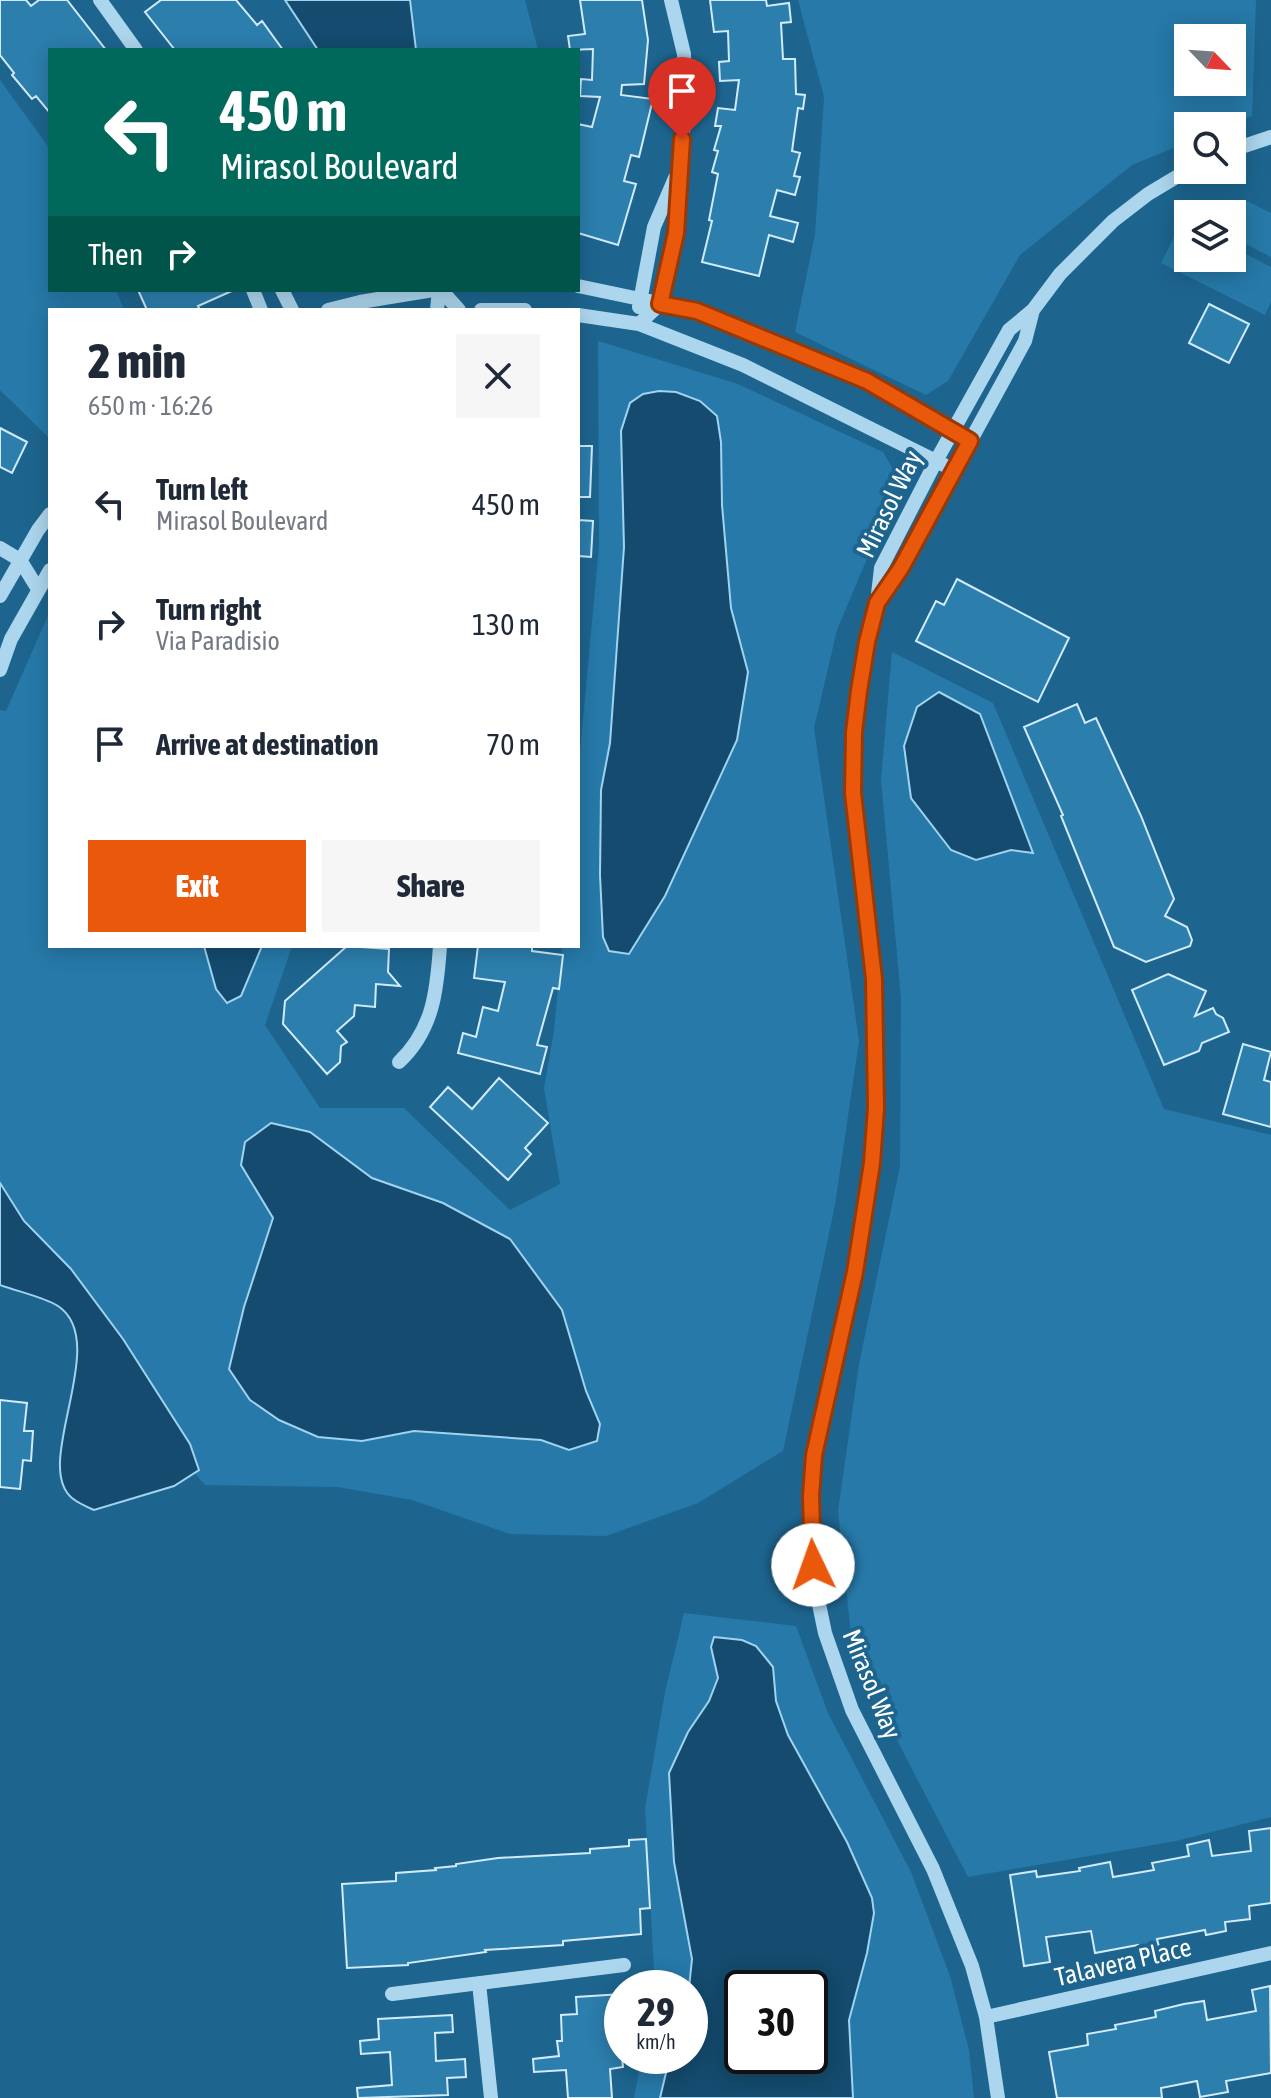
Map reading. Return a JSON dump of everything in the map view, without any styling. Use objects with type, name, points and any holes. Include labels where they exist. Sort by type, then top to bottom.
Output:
[{"type":"street","points":[[100,0],[135,48]]},
{"type":"street","points":[[639,324],[660,304],[676,233],[678,170],[686,109],[684,54],[671,0]]},
{"type":"street","points":[[1246,145],[1271,137]]},
{"type":"street","points":[[639,324],[639,300],[654,227],[678,170]]},
{"type":"street","name":"Mirasol Way","points":[[998,2098],[986,2017],[972,1966],[953,1914],[852,1710],[837,1672],[817,1597],[811,1545],[814,1455],[855,1272],[873,1149],[877,1053],[874,979],[854,813],[854,732],[881,568],[1009,330],[1033,310],[1068,265],[1113,221],[1174,178]]},
{"type":"street","points":[[580,286],[697,311],[867,381],[970,441]]},
{"type":"street","points":[[336,308],[421,292]]},
{"type":"street","points":[[442,292],[457,308]]},
{"type":"street","name":"Mirasol Way","points":[[877,603],[901,568],[1025,341],[1033,310]]},
{"type":"street","points":[[580,315],[639,324],[743,365],[954,470]]},
{"type":"street","points":[[2,587],[48,517]]},
{"type":"street","points":[[0,548],[20,560],[38,589]]},
{"type":"street","points":[[0,670],[11,639],[48,573]]},
{"type":"street","points":[[2,587],[38,589]]},
{"type":"street","points":[[399,1062],[416,1046],[426,1027],[438,975],[440,948]]},
{"type":"street","name":"Talavera Place","points":[[986,2017],[1271,1953]]},
{"type":"street","points":[[392,1994],[624,1965]]},
{"type":"street","points":[[479,1983],[491,2098]]},
{"type":"shaded area","points":[[285,0],[410,0],[416,48],[317,48]]},
{"type":"shaded area","points":[[369,0],[525,0],[537,48],[373,48]]},
{"type":"shaded area","points":[[798,0],[1256,0],[1252,116],[1246,118],[1246,112],[1174,112],[1174,148],[1132,165],[1020,255],[948,381],[926,395],[795,332],[815,234],[824,97]]},
{"type":"shaded area","points":[[0,80],[48,146],[48,292],[117,292],[123,308],[48,308],[48,437],[0,390]]},
{"type":"shaded area","points":[[1246,200],[1271,213],[1271,257],[1246,244]]},
{"type":"shaded area","points":[[1174,237],[1174,270],[1161,263]]},
{"type":"shaded area","points":[[1246,254],[1271,267],[1271,302],[1265,315],[1179,272],[1246,272]]},
{"type":"shaded area","points":[[598,341],[738,384],[883,452],[897,476],[895,492],[837,630],[814,728],[859,1041],[835,1205],[783,1451],[698,1503],[606,1536],[510,1534],[412,1500],[338,1487],[205,1485],[156,1429],[0,1206],[0,710],[6,711],[48,616],[48,948],[291,948],[265,1025],[320,1108],[404,1108],[510,1210],[560,1184],[544,1088],[554,1031],[562,948],[580,948],[580,752],[599,546]]},
{"type":"shaded area","points":[[676,392],[700,401],[717,416],[731,608],[748,672],[737,740],[665,896],[629,954],[609,951],[603,937],[601,790],[610,743],[624,547],[621,431],[630,403],[643,394]]},
{"type":"shaded area","points":[[892,652],[993,703],[1164,1109],[1271,1135],[1271,1817],[1176,1841],[968,1877],[900,1746],[852,1644],[838,1511],[859,1364],[900,1166],[901,998],[881,780]]},
{"type":"shaded area","points":[[939,692],[980,714],[1033,853],[1011,850],[976,860],[951,850],[911,798],[904,746],[917,707]]},
{"type":"shaded area","points":[[205,948],[261,948],[241,996],[227,1003],[216,989]]},
{"type":"shaded area","points":[[271,1123],[310,1132],[372,1178],[443,1203],[510,1239],[562,1310],[586,1391],[600,1424],[597,1441],[569,1450],[541,1440],[414,1431],[362,1441],[318,1437],[279,1420],[250,1400],[229,1369],[244,1307],[273,1218],[241,1165],[245,1142]]},
{"type":"shaded area","points":[[0,1183],[24,1221],[71,1269],[123,1339],[190,1444],[199,1470],[174,1486],[94,1510],[72,1498],[62,1481],[60,1459],[77,1346],[72,1323],[58,1306],[0,1285]]},
{"type":"shaded area","points":[[684,1613],[796,1626],[828,1713],[911,1872],[950,1976],[969,2050],[974,2098],[634,2098],[639,2074],[708,2074],[708,1970],[654,1970],[645,1809],[665,1692]]},
{"type":"shaded area","points":[[714,1637],[742,1640],[756,1646],[773,1667],[776,1701],[788,1735],[847,1842],[872,1898],[874,1913],[867,1953],[849,2020],[853,2098],[660,2098],[666,2074],[708,2074],[708,1970],[691,1970],[692,1959],[674,1862],[669,1773],[688,1732],[709,1701],[718,1678],[711,1647]]},
{"type":"building","points":[[0,0],[26,0],[31,6],[39,0],[67,0],[104,48],[48,48],[48,111],[36,96],[32,99],[0,55]]},
{"type":"building","points":[[161,0],[236,0],[257,25],[262,21],[282,48],[173,48],[145,12]]},
{"type":"building","points":[[580,0],[642,0],[648,40],[644,84],[622,85],[621,95],[653,99],[639,157],[631,155],[624,181],[636,184],[618,245],[580,234],[580,124],[592,127],[600,97],[580,96],[581,79],[592,80],[593,49],[570,48],[568,36],[585,34]]},
{"type":"building","points":[[710,0],[766,0],[767,6],[789,3],[791,22],[781,23],[783,59],[795,59],[796,94],[805,95],[803,109],[798,108],[792,151],[800,153],[794,176],[800,177],[795,195],[777,190],[770,216],[798,223],[793,242],[769,235],[759,276],[702,262],[712,221],[709,220],[718,174],[712,172],[721,126],[715,126],[718,108],[735,110],[739,80],[720,81],[719,62],[729,61],[728,31],[714,32]]},
{"type":"building","points":[[139,292],[230,292],[199,308],[146,308]]},
{"type":"building","points":[[1209,304],[1249,324],[1229,363],[1189,343]]},
{"type":"building","points":[[0,428],[27,442],[12,473],[0,467]]},
{"type":"building","points":[[580,446],[592,446],[590,497],[580,497]]},
{"type":"building","points":[[580,520],[593,521],[591,557],[580,556]]},
{"type":"building","points":[[957,579],[1069,638],[1038,702],[916,641],[936,601],[944,605]]},
{"type":"building","points":[[1077,704],[1085,723],[1096,718],[1141,816],[1174,899],[1165,916],[1187,927],[1192,940],[1190,946],[1146,962],[1114,947],[1063,815],[1024,727]]},
{"type":"building","points":[[345,948],[389,949],[388,972],[400,986],[376,984],[375,1007],[355,1005],[354,1016],[337,1031],[347,1042],[341,1046],[340,1062],[327,1074],[283,1024],[285,1001]]},
{"type":"building","points":[[478,948],[532,948],[532,951],[563,955],[559,989],[553,988],[537,1045],[547,1047],[540,1074],[458,1053],[463,1033],[476,1037],[483,1007],[498,1011],[505,982],[474,978]]},
{"type":"building","points":[[1168,974],[1206,991],[1195,1016],[1213,1008],[1223,1018],[1229,1032],[1202,1043],[1199,1051],[1164,1065],[1132,990]]},
{"type":"building","points":[[1243,1044],[1271,1052],[1264,1080],[1271,1082],[1271,1127],[1223,1114]]},
{"type":"building","points":[[499,1078],[548,1123],[525,1148],[531,1154],[508,1180],[430,1107],[448,1087],[472,1109]]},
{"type":"building","points":[[0,1400],[27,1403],[24,1431],[33,1431],[31,1461],[23,1460],[20,1489],[0,1487]]},
{"type":"building","points":[[1271,1828],[1271,1903],[1249,1906],[1250,1919],[1225,1922],[1226,1931],[1206,1935],[1205,1930],[1157,1939],[1159,1947],[1139,1951],[1138,1945],[1095,1953],[1091,1931],[1046,1937],[1050,1962],[1024,1966],[1010,1875],[1036,1871],[1037,1877],[1080,1871],[1079,1868],[1110,1862],[1113,1877],[1154,1870],[1152,1863],[1189,1856],[1187,1845],[1209,1840],[1212,1856],[1251,1851],[1249,1831]]},
{"type":"building","points":[[646,1839],[650,1908],[640,1909],[641,1934],[563,1941],[563,1945],[485,1950],[408,1965],[347,1968],[342,1884],[396,1881],[396,1873],[436,1870],[498,1858],[590,1853],[590,1849],[629,1846],[629,1840]]},
{"type":"building","points":[[1270,1986],[1271,2073],[1226,2081],[1228,2092],[1200,2097],[1197,2081],[1161,2088],[1162,2098],[1057,2098],[1049,2052],[1088,2045],[1087,2034],[1156,2017],[1155,2011],[1184,2004],[1204,2001],[1207,2020],[1256,2011],[1252,1990]]},
{"type":"building","points":[[604,1995],[604,2074],[610,2074],[612,2098],[568,2098],[566,2070],[534,2072],[533,2059],[559,2056],[557,2041],[562,2041],[561,2015],[577,2014],[576,1997]]},
{"type":"building","points":[[452,2015],[453,2032],[435,2033],[436,2061],[465,2059],[466,2077],[447,2078],[448,2095],[358,2098],[357,2088],[392,2085],[390,2052],[361,2054],[360,2041],[379,2039],[378,2019]]},
{"type":"route","points":[[682,139],[676,233],[660,304],[697,311],[867,381],[970,441],[901,568],[877,603],[859,691],[852,773],[874,979],[876,1108],[865,1218],[814,1455],[811,1496],[813,1565]]}]
